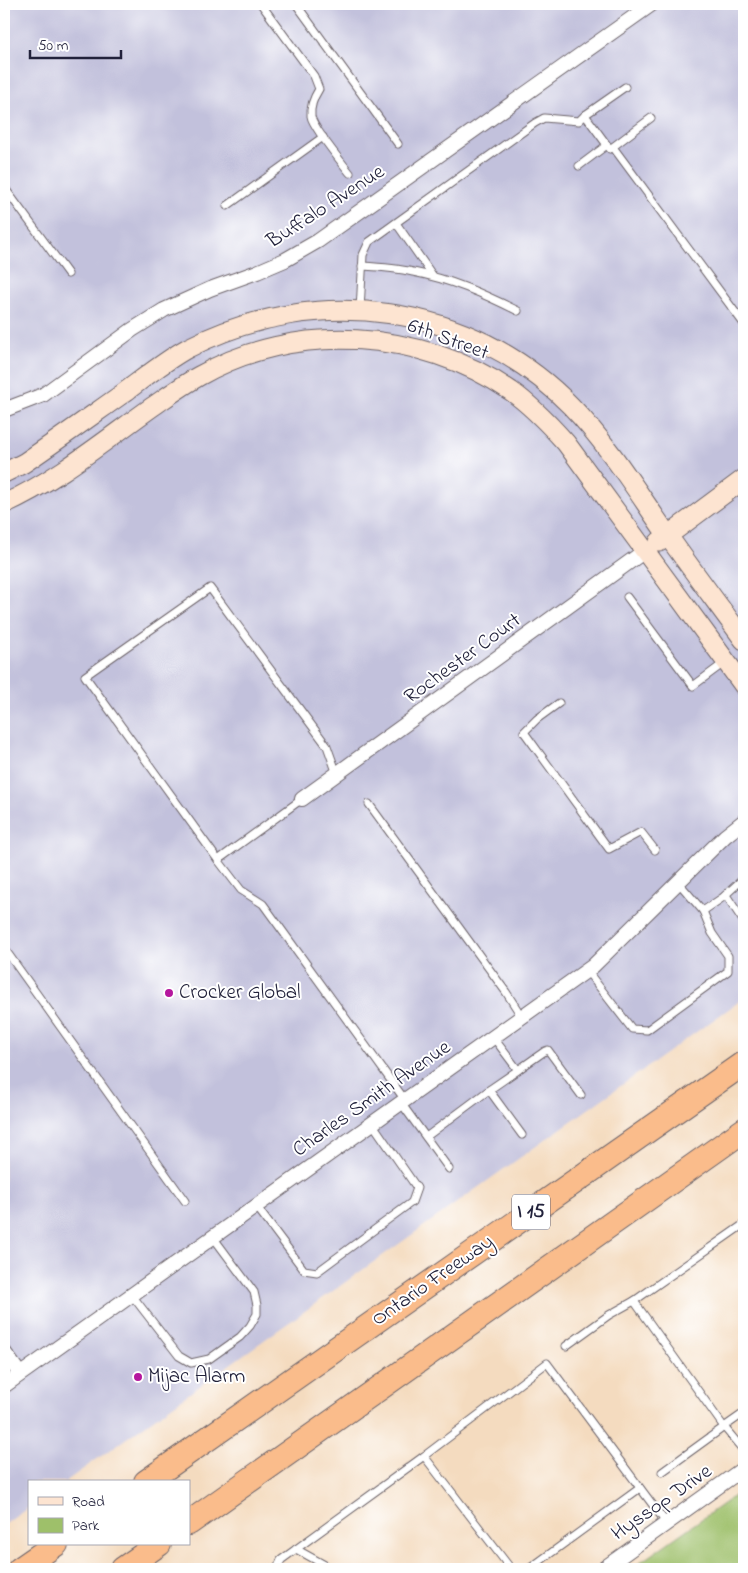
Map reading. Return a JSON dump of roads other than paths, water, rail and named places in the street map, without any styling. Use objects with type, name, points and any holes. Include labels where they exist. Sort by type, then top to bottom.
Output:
[{"type":"highway","name":"Ontario Freeway","points":[[149,1480],[744,1063]]},
{"type":"highway","name":"I 15","points":[[190,1522],[744,1130]]},
{"type":"highway","points":[[20,1569],[53,1546]]},
{"type":"highway","points":[[123,1569],[156,1546]]},
{"type":"main road","name":"6th Street","points":[[4,473],[24,463],[171,358],[230,330],[263,319],[338,310],[360,310],[411,318],[445,327],[478,340],[527,369],[564,400],[593,431],[614,458],[744,640]]},
{"type":"main road","name":"6th Street","points":[[4,504],[33,490],[176,390],[234,358],[273,346],[320,339],[345,338],[421,349],[461,364],[494,380],[536,411],[566,443],[744,686]]},
{"type":"main road","points":[[646,550],[668,536],[744,479]]},
{"type":"street","name":"Buffalo Avenue","points":[[4,410],[43,394],[132,330],[164,310],[210,289],[285,260],[318,241],[652,4]]},
{"type":"street","name":"Rochester Court","points":[[302,800],[646,550]]},
{"type":"street","name":"Charles Smith Avenue","points":[[4,1386],[587,971],[725,836],[744,821]]},
{"type":"street","points":[[4,1352],[20,1374]]},
{"type":"street","name":"Hyssop Drive","points":[[603,1569],[744,1468]]},
{"type":"lane","points":[[261,4],[314,76],[318,89],[313,99],[311,117],[350,173]]},
{"type":"lane","points":[[296,4],[398,144]]},
{"type":"lane","points":[[360,310],[363,255],[370,242],[535,123],[544,118],[579,121],[625,86]]},
{"type":"lane","points":[[585,116],[610,146],[744,324]]},
{"type":"lane","points":[[579,166],[651,118]]},
{"type":"lane","points":[[227,206],[323,136]]},
{"type":"lane","points":[[4,187],[68,274]]},
{"type":"lane","points":[[396,224],[433,276]]},
{"type":"lane","points":[[362,266],[411,271],[433,276],[482,293],[518,311]]},
{"type":"lane","points":[[337,774],[327,746],[210,588],[85,676],[241,890],[263,904],[371,1055],[449,1169]]},
{"type":"lane","points":[[627,596],[693,686],[726,661]]},
{"type":"lane","points":[[560,703],[536,719],[524,732],[609,849],[641,832],[655,850]]},
{"type":"lane","points":[[218,860],[302,800]]},
{"type":"lane","points":[[369,804],[506,992],[522,1017]]},
{"type":"lane","points":[[703,911],[726,895],[744,878]]},
{"type":"lane","points":[[587,971],[632,1029],[647,1030],[728,971],[728,956],[712,933],[703,911],[678,882]]},
{"type":"lane","points":[[726,895],[744,922]]},
{"type":"lane","points":[[4,948],[185,1201]]},
{"type":"lane","points":[[494,1037],[518,1070]]},
{"type":"lane","points":[[426,1137],[489,1090],[548,1050],[581,1095]]},
{"type":"lane","points":[[489,1090],[522,1135]]},
{"type":"lane","points":[[256,1206],[304,1270],[317,1272],[412,1202],[417,1188],[372,1123]]},
{"type":"lane","points":[[566,1346],[744,1224]]},
{"type":"lane","points":[[131,1294],[179,1356],[191,1363],[209,1359],[240,1338],[250,1326],[256,1314],[257,1305],[254,1292],[213,1236]]},
{"type":"lane","points":[[634,1301],[724,1427],[744,1451]]},
{"type":"lane","points":[[278,1569],[281,1560],[424,1456],[547,1363],[667,1524]]},
{"type":"lane","points":[[662,1472],[744,1413]]},
{"type":"lane","points":[[424,1456],[511,1569]]},
{"type":"lane","points":[[529,1569],[640,1488]]},
{"type":"lane","points":[[296,1549],[332,1569]]},
{"type":"place","name":"Crocker Global","points":[[169,993]]},
{"type":"place","name":"Mijac Alarm","points":[[138,1377]]}]
